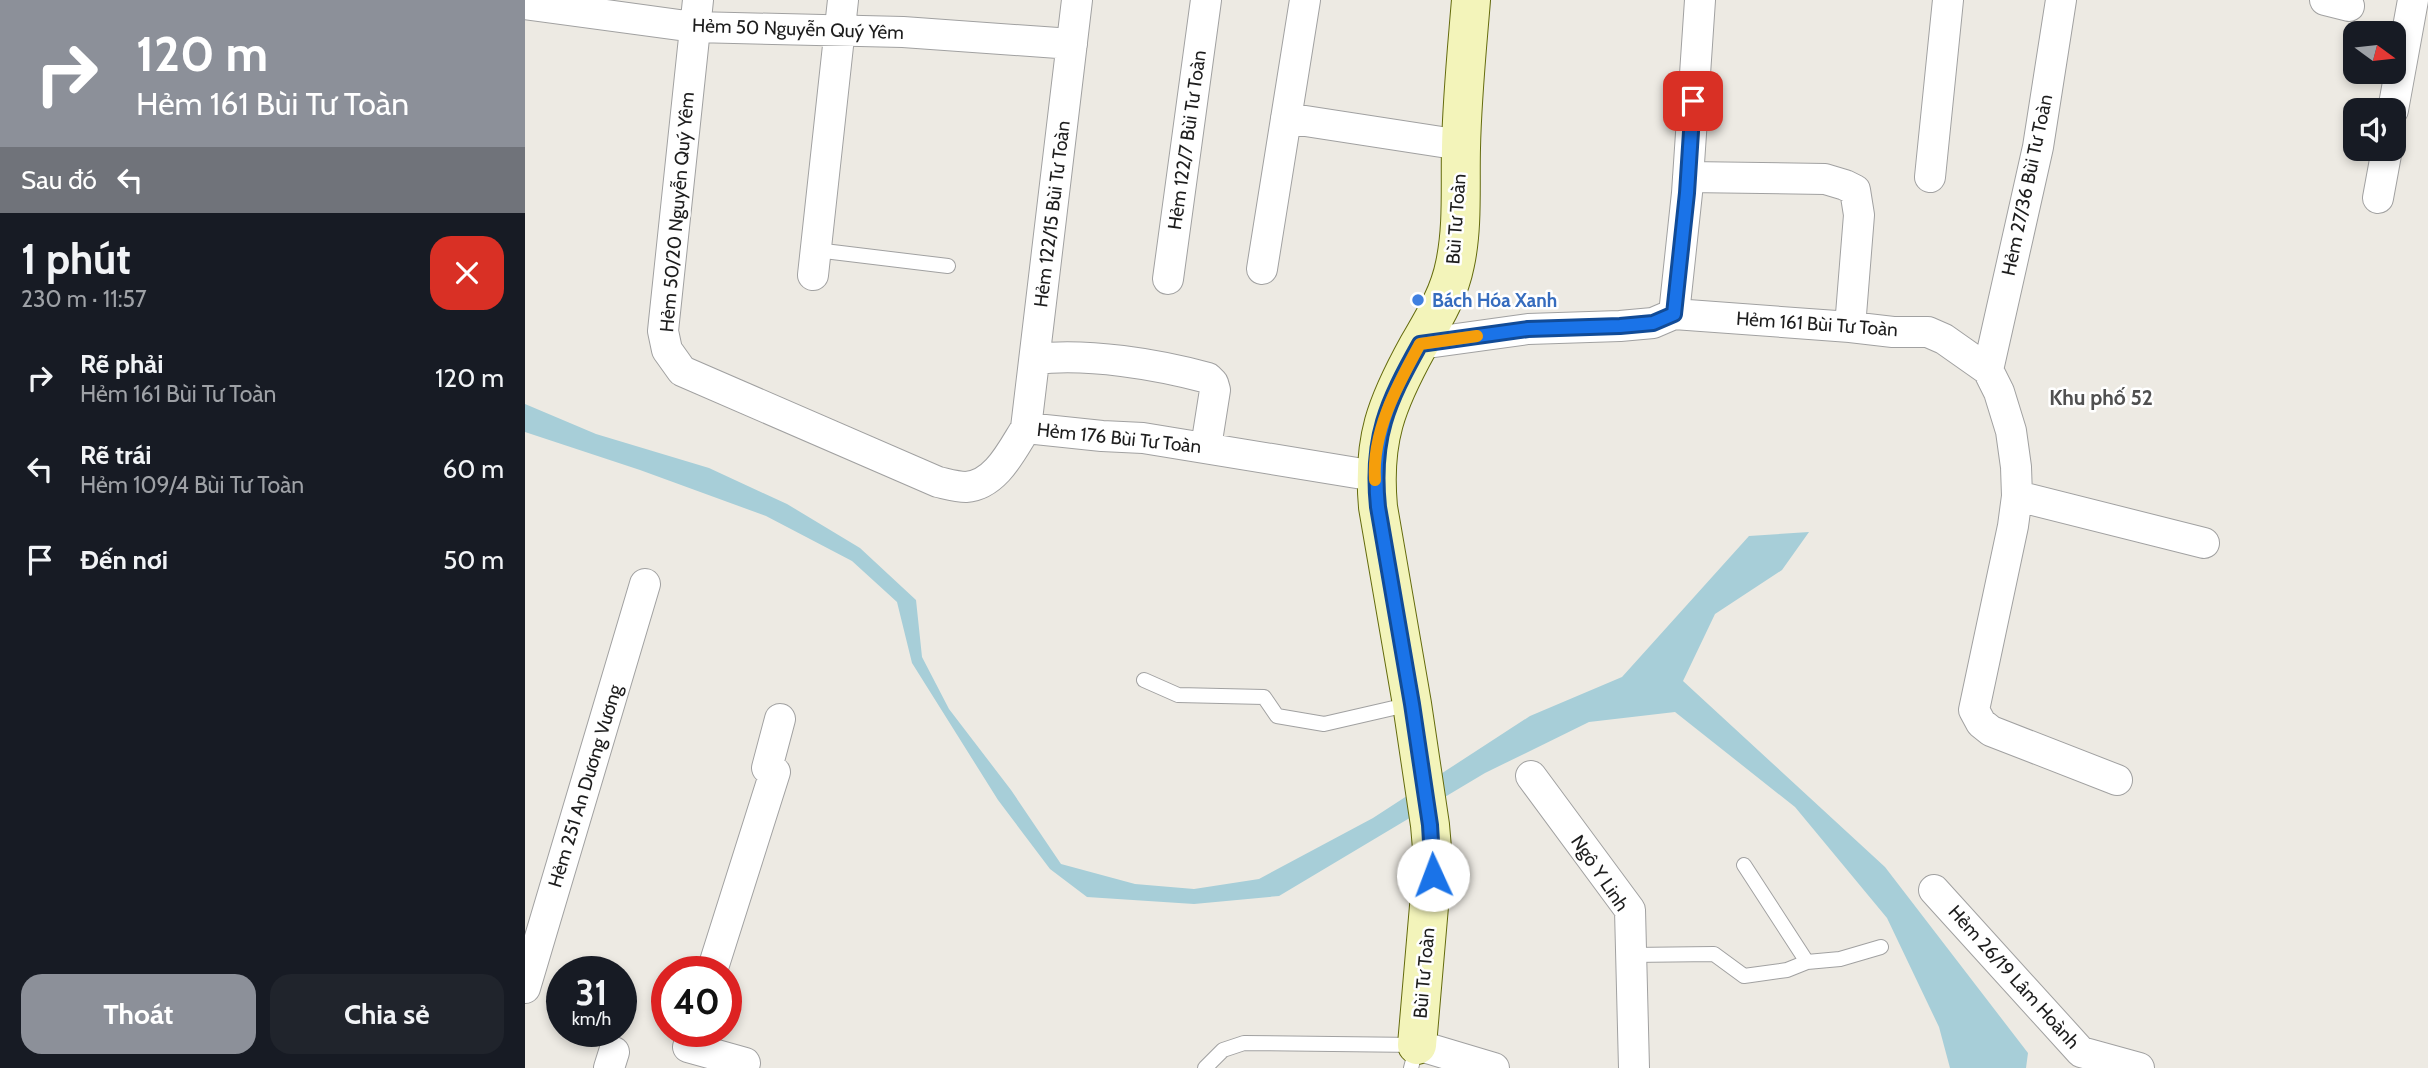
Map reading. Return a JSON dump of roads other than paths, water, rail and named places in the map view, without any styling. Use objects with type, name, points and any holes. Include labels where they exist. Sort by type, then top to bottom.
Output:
[{"type":"street","points":[[815,262],[843,0]]},
{"type":"street","name":"Hẻm 122/15 Bùi Tư Toàn","points":[[1026,428],[1077,0]]},
{"type":"street","name":"Hẻm 122/7 Bùi Tư Toàn","points":[[1168,279],[1206,0]]},
{"type":"street","points":[[1262,269],[1305,0]]},
{"type":"street","name":"Bùi Tư Toàn","points":[[1414,1057],[1433,860],[1413,712],[1378,507],[1375,475],[1378,442],[1387,409],[1443,302],[1455,263],[1459,229],[1463,85],[1471,0]]},
{"type":"street","points":[[1674,314],[1688,177],[1700,0]]},
{"type":"street","points":[[1930,177],[1948,0]]},
{"type":"street","name":"Hẻm 27/36 Bùi Tư Toàn","points":[[1988,370],[2038,147],[2061,0]]},
{"type":"street","points":[[2395,98],[2413,0]]},
{"type":"street","name":"Hẻm 50 Nguyễn Quý Yêm","points":[[525,4],[696,13],[839,30],[1072,44]]},
{"type":"street","name":"Hẻm 50/20 Nguyễn Quý Yêm","points":[[696,13],[663,331],[667,350],[682,371],[817,428]]},
{"type":"street","points":[[1286,118],[1461,145]]},
{"type":"street","points":[[2378,198],[2385,161]]},
{"type":"street","points":[[1688,177],[1825,179],[1845,184],[1855,190],[1859,215],[1850,327]]},
{"type":"street","name":"Hẻm 161 Bùi Tư Toàn","points":[[1420,344],[1528,329],[1653,323],[1674,314],[1893,332],[1928,332],[1955,345],[1988,370],[2011,430],[2016,467],[2017,496],[2002,582],[1974,710],[1981,723],[1991,731],[2117,780]]},
{"type":"street","points":[[1035,359],[1060,356],[1106,359],[1208,378],[1215,390],[1206,447]]},
{"type":"street","name":"Hẻm 176 Bùi Tư Toàn","points":[[817,428],[938,482],[967,487],[990,478],[1009,456],[1026,428],[1143,438],[1375,475]]},
{"type":"street","points":[[2017,496],[2204,543]]},
{"type":"street","name":"Hẻm 251 An Dương Vương","points":[[525,988],[645,584]]},
{"type":"street","points":[[717,956],[775,772],[768,768],[780,719]]},
{"type":"street","name":"Ngô Y Linh","points":[[1531,776],[1630,910],[1634,1068]]},
{"type":"street","name":"Hẻm 26/19 Lâm Hoành","points":[[1934,890],[2081,1052],[2139,1068]]},
{"type":"street","points":[[688,1047],[745,1063],[743,1068]]},
{"type":"street","points":[[1414,1057],[1494,1068]]},
{"type":"lane","points":[[815,262],[948,266]]},
{"type":"lane","points":[[1144,680],[1178,695],[1264,697],[1277,716],[1324,724],[1413,712]]},
{"type":"lane","points":[[1745,865],[1807,962]]},
{"type":"lane","points":[[1631,955],[1714,954],[1744,976],[1787,970],[1807,962],[1840,960],[1881,947]]},
{"type":"lane","points":[[1205,1068],[1223,1050],[1244,1043],[1414,1057]]},
{"type":"water","points":[[525,404],[596,434],[709,468],[787,504],[860,548],[916,600],[922,657],[949,709],[1011,790],[1061,864],[1135,884],[1194,889],[1259,879],[1373,818],[1530,716],[1622,677],[1749,536],[1809,532],[1782,570],[1715,614],[1683,681],[1885,867],[2028,1053],[2026,1068],[1950,1068],[1939,1027],[1887,918],[1795,807],[1675,712],[1589,722],[1485,773],[1279,896],[1194,904],[1087,897],[1050,869],[998,800],[912,663],[897,602],[852,561],[766,516],[525,432]]},
{"type":"place","name":"Bách Hóa Xanh","points":[[1418,300]]},
{"type":"district","name":"Khu phố 52","points":[[2101,397]]}]
